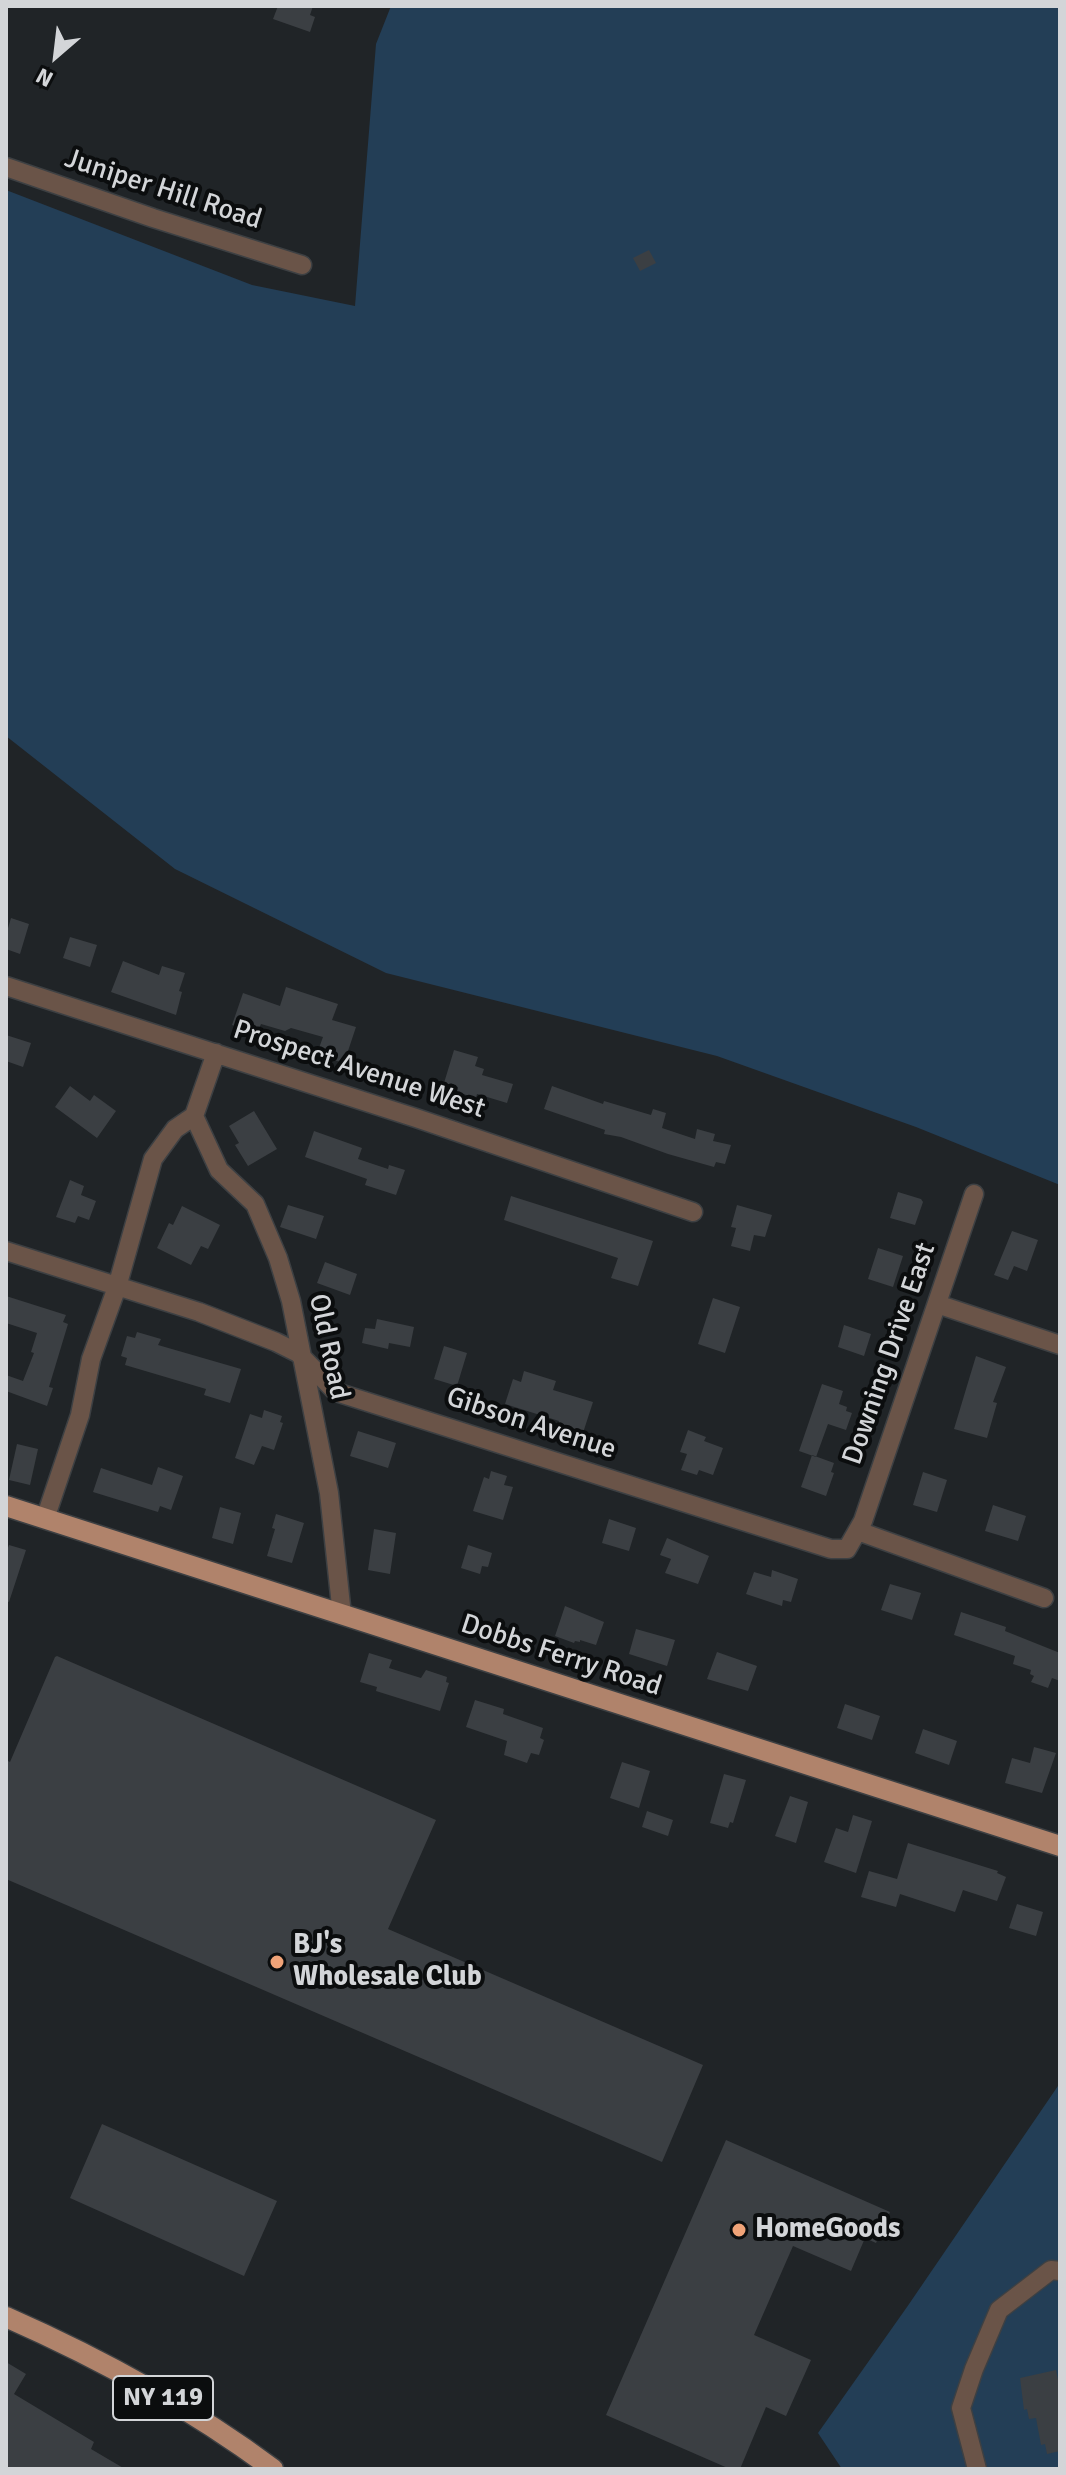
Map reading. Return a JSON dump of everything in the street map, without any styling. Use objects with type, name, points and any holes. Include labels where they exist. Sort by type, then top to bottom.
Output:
[{"type":"main road","name":"Dobbs Ferry Road","points":[[6,1506],[1060,1846]]},
{"type":"main road","name":"NY 119","points":[[6,2317],[141,2385],[230,2438],[273,2469]]},
{"type":"street","name":"Juniper Hill Road","points":[[6,167],[302,265]]},
{"type":"street","name":"Prospect Avenue West","points":[[6,986],[537,1158],[693,1212]]},
{"type":"street","points":[[45,1519],[80,1415],[91,1359],[117,1287],[153,1159],[175,1129],[194,1116],[216,1053]]},
{"type":"street","name":"Old Road","points":[[194,1116],[219,1170],[255,1204],[278,1258],[291,1301],[329,1493],[342,1615]]},
{"type":"street","name":"Downing Drive East","points":[[858,1531],[974,1194]]},
{"type":"street","name":"Gibson Avenue","points":[[6,1251],[199,1312],[276,1342],[298,1353],[336,1392],[831,1549],[847,1549],[858,1531]]},
{"type":"street","points":[[937,1304],[1060,1345]]},
{"type":"street","points":[[858,1531],[1044,1598]]},
{"type":"street","points":[[977,2469],[961,2408],[999,2310],[1051,2270],[1060,2271]]},
{"type":"shaded area","points":[[391,6],[1060,6],[1060,1185],[916,1127],[717,1056],[386,973],[175,869],[6,736],[6,190],[252,285],[355,306],[376,44]]},
{"type":"shaded area","points":[[1060,2083],[1060,2469],[842,2469],[818,2433]]},
{"type":"building","points":[[278,6],[313,6],[310,15],[315,17],[310,32],[273,19]]},
{"type":"building","points":[[649,250],[656,263],[640,271],[633,258]]},
{"type":"building","points":[[11,918],[29,924],[20,954],[6,949]]},
{"type":"building","points":[[70,937],[97,945],[90,967],[63,958]]},
{"type":"building","points":[[123,961],[159,975],[162,966],[185,973],[176,1015],[111,992]]},
{"type":"building","points":[[286,987],[338,1004],[332,1020],[356,1027],[344,1063],[327,1058],[330,1051],[319,1048],[323,1037],[261,1024],[257,1034],[232,1025],[243,993],[280,1006]]},
{"type":"building","points":[[6,1035],[31,1043],[23,1067],[6,1061]]},
{"type":"building","points":[[454,1050],[478,1057],[475,1066],[484,1069],[482,1075],[513,1084],[507,1103],[457,1092],[458,1087],[444,1083]]},
{"type":"building","points":[[70,1086],[90,1101],[94,1095],[116,1111],[97,1138],[55,1107]]},
{"type":"building","points":[[552,1086],[603,1104],[604,1101],[651,1115],[653,1109],[666,1113],[662,1128],[695,1139],[697,1129],[715,1134],[713,1141],[731,1145],[725,1164],[716,1162],[714,1167],[668,1154],[604,1134],[605,1130],[544,1109]]},
{"type":"building","points":[[254,1111],[277,1149],[248,1166],[235,1145],[239,1143],[229,1126]]},
{"type":"building","points":[[314,1131],[362,1148],[358,1159],[388,1169],[389,1165],[405,1170],[396,1195],[365,1185],[367,1179],[305,1157]]},
{"type":"building","points":[[70,1180],[84,1186],[81,1195],[96,1201],[89,1220],[78,1216],[75,1223],[56,1217]]},
{"type":"building","points":[[898,1192],[923,1202],[915,1225],[890,1218]]},
{"type":"building","points":[[511,1196],[653,1241],[638,1286],[611,1278],[618,1258],[504,1220]]},
{"type":"building","points":[[288,1205],[324,1216],[316,1239],[280,1227]]},
{"type":"building","points":[[737,1205],[772,1215],[765,1237],[754,1235],[750,1251],[731,1246],[736,1228],[731,1227]]},
{"type":"building","points":[[182,1206],[220,1225],[208,1249],[201,1246],[191,1265],[157,1248],[169,1223],[173,1225]]},
{"type":"building","points":[[1012,1231],[1038,1240],[1027,1271],[1014,1266],[1008,1280],[994,1275]]},
{"type":"building","points":[[878,1248],[903,1256],[893,1287],[868,1279]]},
{"type":"building","points":[[325,1262],[357,1274],[350,1295],[317,1283]]},
{"type":"building","points":[[6,1296],[66,1315],[63,1322],[68,1324],[49,1387],[53,1388],[47,1406],[6,1391],[6,1375],[23,1381],[34,1353],[31,1352],[37,1333],[6,1323]]},
{"type":"building","points":[[713,1298],[740,1307],[725,1353],[698,1344]]},
{"type":"building","points":[[377,1319],[414,1327],[410,1347],[389,1343],[388,1349],[362,1343],[365,1328],[375,1329]]},
{"type":"building","points":[[844,1325],[871,1334],[864,1356],[838,1347]]},
{"type":"building","points":[[137,1332],[161,1339],[158,1345],[241,1369],[230,1403],[204,1395],[206,1389],[125,1365],[127,1358],[121,1356],[127,1336],[135,1338]]},
{"type":"building","points":[[444,1346],[467,1353],[457,1386],[434,1379]]},
{"type":"building","points":[[976,1356],[1006,1367],[993,1402],[997,1403],[987,1438],[954,1429]]},
{"type":"building","points":[[524,1371],[556,1381],[553,1390],[593,1402],[582,1436],[557,1428],[559,1421],[505,1404],[513,1379],[521,1382]]},
{"type":"building","points":[[822,1384],[843,1391],[839,1404],[852,1413],[846,1430],[828,1424],[816,1457],[799,1451]]},
{"type":"building","points":[[264,1410],[282,1416],[280,1422],[283,1423],[274,1450],[262,1446],[254,1465],[235,1458],[250,1414],[262,1418]]},
{"type":"building","points":[[688,1430],[706,1437],[704,1441],[723,1448],[713,1475],[699,1470],[697,1475],[681,1470],[687,1454],[680,1452]]},
{"type":"building","points":[[358,1431],[396,1443],[388,1468],[350,1456]]},
{"type":"building","points":[[17,1444],[38,1449],[30,1485],[9,1480]]},
{"type":"building","points":[[812,1455],[834,1463],[826,1496],[801,1487]]},
{"type":"building","points":[[158,1467],[183,1476],[171,1510],[160,1506],[158,1512],[93,1492],[101,1468],[152,1485]]},
{"type":"building","points":[[491,1471],[507,1476],[504,1485],[513,1487],[503,1520],[473,1511],[484,1477],[489,1479]]},
{"type":"building","points":[[923,1472],[947,1480],[937,1512],[913,1505]]},
{"type":"building","points":[[993,1505],[1026,1516],[1018,1541],[985,1531]]},
{"type":"building","points":[[220,1507],[241,1513],[233,1544],[212,1538]]},
{"type":"building","points":[[276,1514],[304,1523],[292,1563],[267,1556]]},
{"type":"building","points":[[609,1519],[636,1528],[629,1551],[602,1543]]},
{"type":"building","points":[[374,1529],[396,1533],[390,1574],[368,1570]]},
{"type":"building","points":[[667,1538],[709,1556],[698,1584],[665,1573],[671,1559],[660,1555]]},
{"type":"building","points":[[9,1545],[26,1550],[9,1602],[6,1601],[6,1553]]},
{"type":"building","points":[[468,1545],[492,1553],[488,1567],[482,1566],[480,1574],[461,1568]]},
{"type":"building","points":[[772,1570],[798,1579],[791,1602],[783,1600],[782,1606],[746,1594],[754,1572],[771,1577]]},
{"type":"building","points":[[890,1584],[921,1593],[912,1620],[881,1610]]},
{"type":"building","points":[[565,1606],[604,1622],[596,1645],[580,1640],[574,1643],[555,1636]]},
{"type":"building","points":[[961,1612],[1006,1627],[1005,1631],[1060,1653],[1060,1681],[1052,1678],[1048,1688],[1031,1682],[1034,1676],[1030,1674],[1031,1670],[1013,1664],[1015,1656],[954,1635]]},
{"type":"building","points":[[636,1629],[675,1640],[667,1666],[629,1654]]},
{"type":"building","points":[[717,1652],[757,1666],[748,1691],[707,1679]]},
{"type":"building","points":[[369,1653],[392,1660],[389,1668],[421,1678],[426,1670],[447,1677],[446,1682],[449,1683],[440,1711],[376,1691],[377,1687],[360,1682]]},
{"type":"building","points":[[57,1656],[436,1820],[388,1929],[703,2065],[662,2162],[6,1879],[6,1760],[10,1762]]},
{"type":"building","points":[[475,1700],[504,1709],[503,1714],[543,1728],[540,1738],[544,1740],[539,1755],[531,1753],[527,1763],[504,1755],[507,1741],[466,1727]]},
{"type":"building","points":[[845,1704],[880,1716],[872,1740],[837,1728]]},
{"type":"building","points":[[923,1729],[957,1741],[949,1765],[915,1753]]},
{"type":"building","points":[[1034,1747],[1056,1753],[1042,1793],[1005,1783],[1012,1758],[1030,1763]]},
{"type":"building","points":[[622,1762],[650,1771],[639,1808],[610,1798]]},
{"type":"building","points":[[724,1774],[746,1780],[733,1823],[730,1822],[728,1828],[710,1823]]},
{"type":"building","points":[[790,1796],[808,1802],[796,1843],[775,1836]]},
{"type":"building","points":[[647,1811],[673,1820],[668,1836],[642,1827]]},
{"type":"building","points":[[853,1815],[872,1821],[856,1873],[824,1862],[836,1828],[848,1832]]},
{"type":"building","points":[[908,1843],[998,1871],[1006,1877],[997,1901],[963,1890],[955,1912],[900,1894],[896,1907],[861,1897],[869,1871],[897,1879]]},
{"type":"building","points":[[1017,1904],[1043,1912],[1036,1936],[1009,1928]]},
{"type":"building","points":[[102,2124],[277,2201],[244,2276],[70,2198]]},
{"type":"building","points":[[726,2140],[890,2212],[876,2243],[865,2238],[851,2271],[793,2246],[754,2335],[811,2360],[786,2416],[766,2407],[740,2469],[730,2469],[606,2415]]},
{"type":"building","points":[[6,2362],[26,2374],[14,2394],[94,2442],[91,2449],[125,2469],[6,2469]]},
{"type":"building","points":[[1056,2370],[1060,2389],[1060,2451],[1047,2454],[1045,2444],[1041,2445],[1036,2418],[1029,2419],[1027,2409],[1024,2410],[1020,2378]]},
{"type":"place","name":"BJ's Wholesale Club","points":[[277,1962]]},
{"type":"place","name":"HomeGoods","points":[[739,2230]]}]
